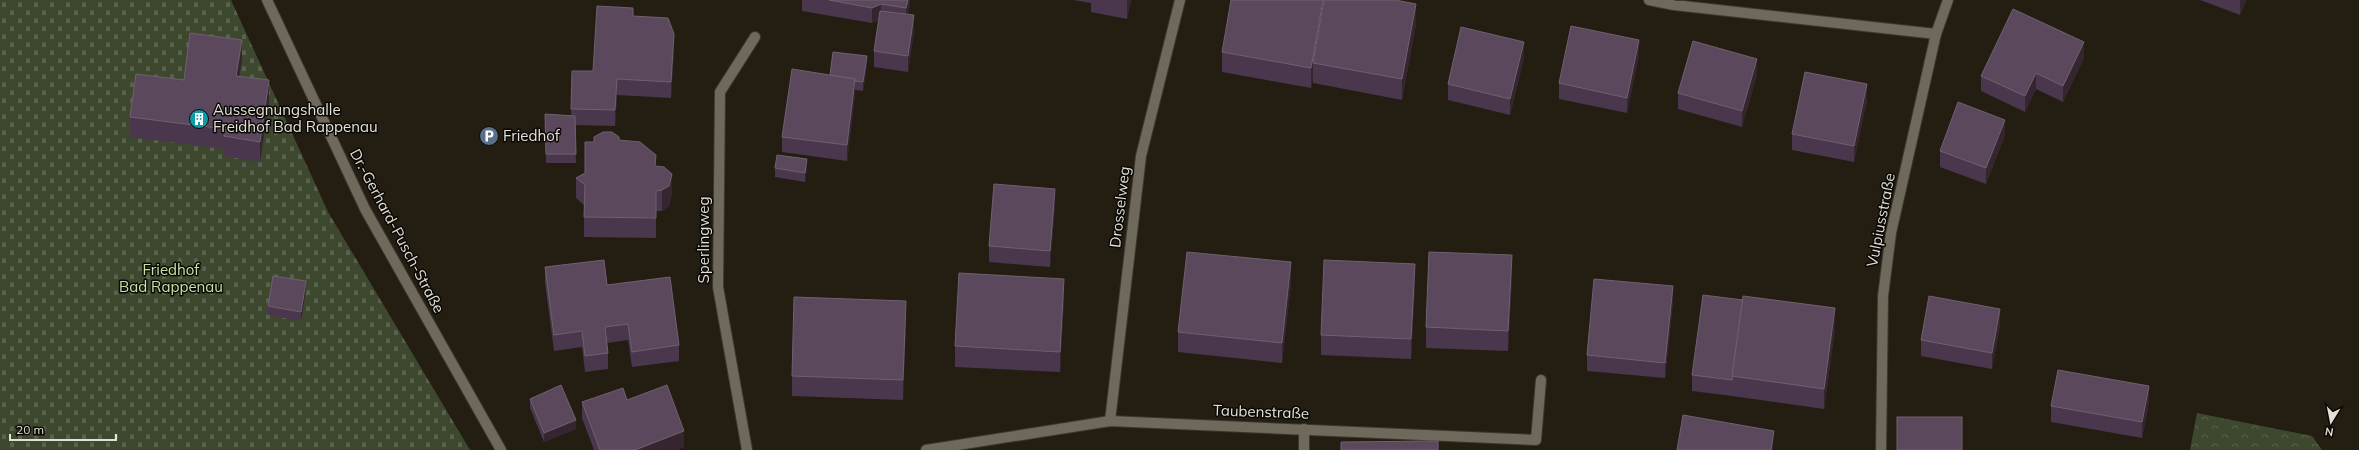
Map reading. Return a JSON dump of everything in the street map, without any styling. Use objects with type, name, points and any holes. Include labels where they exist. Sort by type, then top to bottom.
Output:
[{"type":"street","name":"Dr.-Gerhard-Pusch-Straße","points":[[267,0],[365,209],[501,450]]},
{"type":"street","name":"Drosselweg","points":[[1110,421],[1141,156],[1180,0]]},
{"type":"street","points":[[1648,0],[1674,5],[1936,34]]},
{"type":"street","name":"Vulpiusstraße","points":[[1881,450],[1883,296],[1892,234],[1936,34],[1948,0]]},
{"type":"street","name":"Sperlingweg","points":[[747,450],[718,287],[720,92],[755,37]]},
{"type":"street","name":"Taubenstraße","points":[[931,450],[1110,421],[1536,440],[1542,380]]},
{"type":"street","points":[[1304,429],[1304,450]]},
{"type":"green space","name":"Friedhof Bad Rappenau","points":[[0,0],[231,0],[328,212],[470,450],[0,450]]},
{"type":"green space","points":[[2197,413],[2312,436],[2322,450],[2190,450]]},
{"type":"building","points":[[829,0],[908,0],[906,8],[881,4],[872,8]]},
{"type":"building","points":[[1231,0],[1323,0],[1311,68],[1222,52]]},
{"type":"building","points":[[1324,0],[1395,0],[1416,4],[1402,79],[1313,63]]},
{"type":"building","points":[[597,6],[633,8],[633,16],[668,18],[674,34],[671,82],[617,79],[615,110],[571,109],[572,71],[593,71]]},
{"type":"building","points":[[2013,9],[2084,42],[2063,86],[2036,73],[2025,96],[1981,76]]},
{"type":"building","points":[[880,11],[914,15],[908,56],[874,51]]},
{"type":"building","points":[[1571,26],[1639,40],[1627,98],[1559,83]]},
{"type":"building","points":[[1461,27],[1524,42],[1510,99],[1448,84]]},
{"type":"building","name":"Aussegnungshalle Freidhof Bad Rappenau","points":[[190,33],[242,40],[236,76],[269,80],[260,142],[224,136],[225,129],[130,117],[136,74],[184,80]]},
{"type":"building","points":[[1693,41],[1757,59],[1742,111],[1678,93]]},
{"type":"building","points":[[833,52],[867,56],[863,82],[855,81],[855,79],[830,75]]},
{"type":"building","points":[[792,69],[855,79],[847,145],[782,137]]},
{"type":"building","points":[[1805,72],[1867,84],[1854,146],[1792,134]]},
{"type":"building","points":[[1958,102],[2005,120],[1986,168],[1940,151]]},
{"type":"building","points":[[545,114],[575,116],[576,154],[546,154]]},
{"type":"building","points":[[603,132],[612,132],[619,137],[619,140],[640,142],[656,155],[655,166],[664,167],[672,174],[669,186],[662,190],[656,191],[656,218],[584,217],[585,185],[576,178],[585,173],[585,142],[594,142],[594,137]]},
{"type":"building","points":[[777,155],[807,159],[805,173],[775,168]]},
{"type":"building","points":[[994,184],[1055,189],[1050,251],[989,246]]},
{"type":"building","points":[[1187,252],[1291,262],[1282,343],[1178,332]]},
{"type":"building","points":[[1429,252],[1512,255],[1508,331],[1426,327]]},
{"type":"building","points":[[604,260],[607,285],[670,277],[679,345],[632,352],[628,324],[605,327],[608,353],[585,356],[582,331],[554,335],[545,267]]},
{"type":"building","points":[[1324,260],[1415,264],[1411,339],[1321,335]]},
{"type":"building","points":[[959,273],[1064,279],[1060,352],[955,346]]},
{"type":"building","points":[[273,276],[306,281],[301,312],[268,306]]},
{"type":"building","points":[[1594,279],[1673,286],[1665,363],[1587,355]]},
{"type":"building","points":[[1703,295],[1743,300],[1732,380],[1692,375]]},
{"type":"building","points":[[1743,296],[1835,308],[1824,389],[1732,376]]},
{"type":"building","points":[[1929,296],[2000,309],[1992,353],[1921,340]]},
{"type":"building","points":[[794,297],[906,301],[903,380],[792,376]]},
{"type":"building","points":[[2058,370],[2149,386],[2142,422],[2051,406]]},
{"type":"building","points":[[561,385],[576,420],[544,433],[530,399]]},
{"type":"building","points":[[667,385],[684,431],[635,450],[600,450],[582,402],[623,388],[627,400]]},
{"type":"building","points":[[1683,415],[1774,431],[1771,450],[1677,450]]},
{"type":"building","points":[[1897,417],[1962,417],[1962,450],[1897,450]]},
{"type":"building","points":[[1438,441],[1438,450],[1341,450],[1341,442]]},
{"type":"place","name":"Aussegnungshalle Freidhof Bad Rappenau","points":[[199,119]]},
{"type":"place","name":"Friedhof","points":[[489,136]]}]
